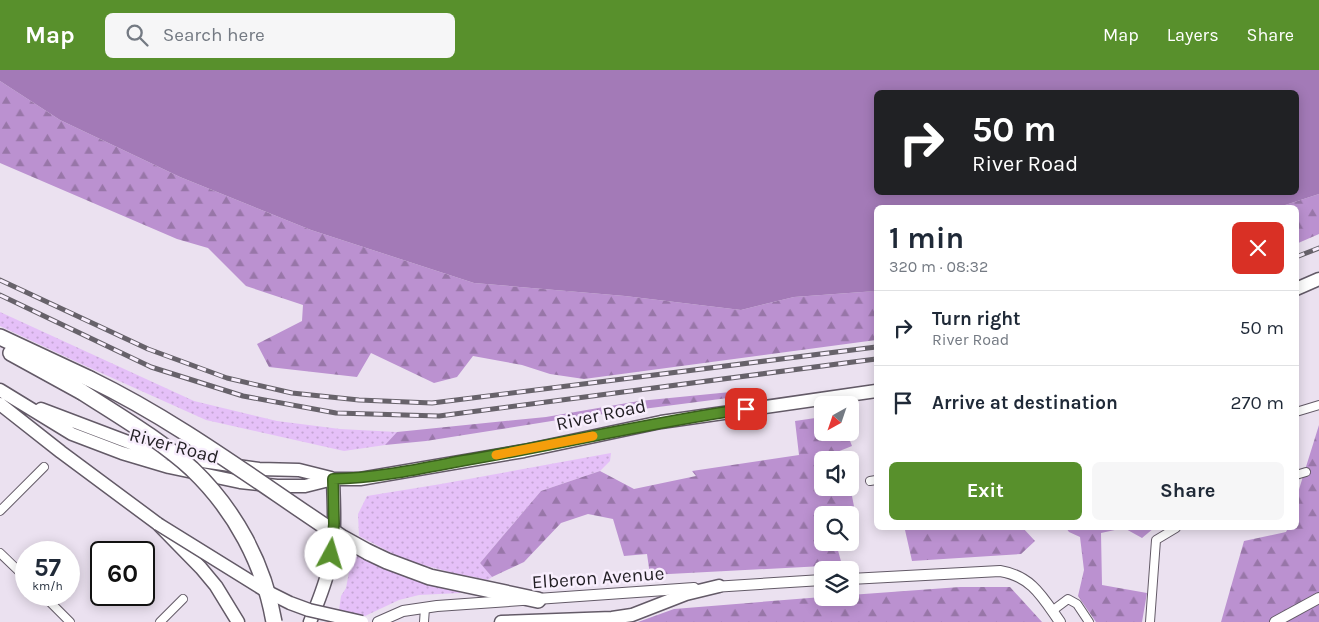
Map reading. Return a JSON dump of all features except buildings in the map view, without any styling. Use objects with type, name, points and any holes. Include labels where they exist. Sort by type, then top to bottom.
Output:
[{"type":"highway","points":[[0,337],[90,379],[164,419],[341,537],[368,552],[430,577],[538,600]]},
{"type":"highway","points":[[0,347],[82,392],[167,449],[192,469],[226,508],[251,548],[266,586],[274,622]]},
{"type":"main road","points":[[1299,288],[1319,279]]},
{"type":"main road","name":"River Road","points":[[0,390],[72,434],[122,452],[170,467],[240,482],[277,486],[305,486],[333,479],[360,478],[414,470],[524,451],[661,422],[874,391]]},
{"type":"main road","points":[[0,404],[60,452],[158,524],[266,591],[309,610],[362,622]]},
{"type":"main road","points":[[310,622],[325,581],[331,554],[334,524],[333,479]]},
{"type":"main road","points":[[158,524],[216,586],[238,622]]},
{"type":"main road","points":[[501,622],[612,618],[632,615],[686,594],[719,586]]},
{"type":"main road","points":[[317,606],[332,622]]},
{"type":"street","points":[[1299,411],[1319,405]]},
{"type":"street","points":[[0,511],[44,467]]},
{"type":"street","points":[[1299,474],[1306,472]]},
{"type":"street","points":[[1150,622],[1156,540],[1173,530]]},
{"type":"street","points":[[0,553],[15,567]]},
{"type":"street","points":[[859,579],[1010,572],[1024,578],[1032,585],[1060,622]]},
{"type":"street","name":"Elberon Avenue","points":[[378,622],[404,611],[437,606],[814,580]]},
{"type":"street","points":[[1275,622],[1319,598]]},
{"type":"street","points":[[160,622],[182,599]]},
{"type":"street","points":[[1052,611],[1068,600],[1077,604],[1090,622]]},
{"type":"street","points":[[54,606],[70,622]]},
{"type":"street","points":[[424,622],[425,608]]},
{"type":"shaded area","points":[[0,70],[1319,70],[1319,194],[1285,205],[874,205],[874,291],[794,297],[741,310],[625,296],[474,283],[311,230],[180,177],[60,120],[0,81]]},
{"type":"shaded area","points":[[0,312],[194,401],[277,421],[340,429],[397,432],[385,445],[344,451],[206,420],[0,326]]},
{"type":"shaded area","points":[[611,453],[610,461],[600,471],[541,491],[480,563],[492,577],[488,580],[405,560],[359,536],[358,514],[367,496]]},
{"type":"shaded area","points":[[353,551],[380,566],[460,589],[460,593],[419,595],[399,600],[365,616],[339,610],[341,596],[346,588]]},
{"type":"green space","points":[[0,81],[60,120],[180,177],[311,230],[474,283],[625,296],[741,310],[794,297],[874,291],[874,340],[584,379],[550,374],[522,365],[473,356],[457,377],[434,383],[371,353],[357,377],[269,367],[257,344],[302,321],[303,305],[246,286],[208,248],[177,239],[0,163]]},
{"type":"green space","points":[[1319,194],[1319,234],[1299,243],[1299,205],[1285,205]]},
{"type":"green space","points":[[751,390],[751,395],[558,420],[426,441],[385,445],[397,432],[546,417],[639,401]]},
{"type":"green space","points":[[814,418],[814,441],[850,441],[852,446],[840,451],[814,451],[814,496],[852,496],[854,506],[814,506],[814,551],[838,551],[841,561],[814,561],[814,566],[650,575],[647,554],[624,556],[613,519],[588,514],[561,523],[524,562],[492,577],[480,563],[541,491],[600,471],[634,489],[696,476],[692,471],[799,455],[795,421]]},
{"type":"green space","points":[[1319,425],[1319,622],[1221,622],[1244,541],[1286,532],[1287,530],[1299,530],[1299,489]]},
{"type":"green space","points":[[905,530],[1025,530],[1035,541],[1021,554],[912,561]]},
{"type":"green space","points":[[1068,530],[1115,530],[1101,533],[1102,585],[1147,593],[1142,622],[1096,622],[1078,596],[1084,570],[1080,537]]},
{"type":"green space","points":[[1128,530],[1152,530],[1142,538]]},
{"type":"green space","points":[[960,587],[1010,587],[1042,622],[638,622],[674,609],[814,598],[814,606],[859,606],[859,594]]},
{"type":"railway","points":[[1299,256],[1319,248]]},
{"type":"railway","points":[[0,280],[148,349],[227,378],[292,393],[359,400],[432,403],[874,347]]},
{"type":"railway","points":[[0,295],[151,367],[243,396],[336,413],[439,416],[874,359]]},
{"type":"slow traffic","points":[[496,455],[593,436]]},
{"type":"route","points":[[331,554],[334,524],[333,479],[360,478],[414,470],[524,451],[661,422],[746,409]]}]
